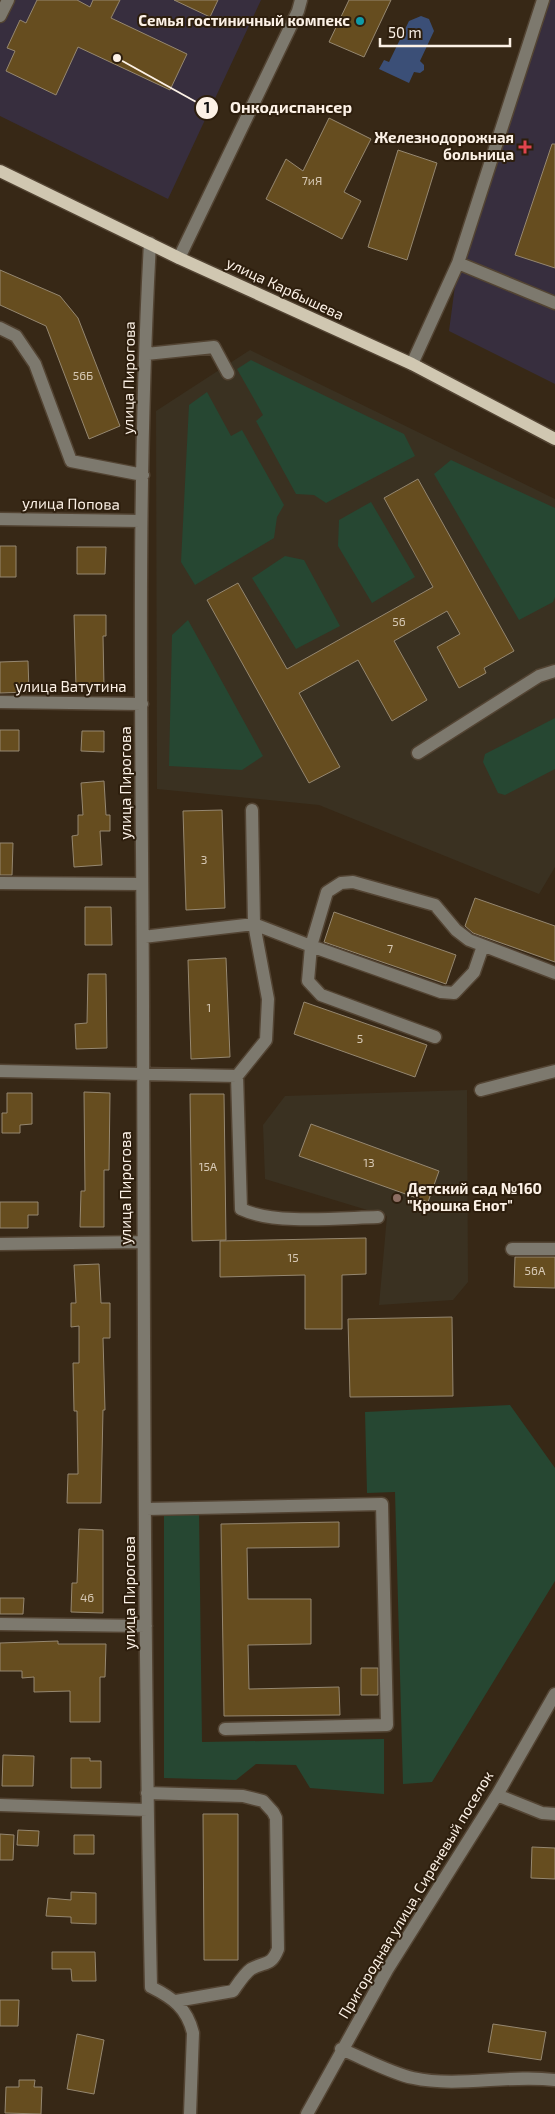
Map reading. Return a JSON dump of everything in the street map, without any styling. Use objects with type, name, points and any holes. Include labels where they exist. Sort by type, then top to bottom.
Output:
[{"type":"main road","name":"улица Карбышева","points":[[0,170],[179,258],[412,364],[555,439]]},
{"type":"street","points":[[0,16],[8,0]]},
{"type":"street","points":[[179,258],[298,11],[301,0]]},
{"type":"street","points":[[412,364],[458,263],[544,0]]},
{"type":"street","name":"улица Пирогова","points":[[150,243],[141,521],[142,1242],[146,1509],[147,1810],[151,1987],[176,2001],[190,2021],[193,2033],[190,2114]]},
{"type":"street","points":[[458,263],[555,304]]},
{"type":"street","points":[[0,328],[16,336],[35,364],[71,461],[143,475]]},
{"type":"street","points":[[146,354],[214,347],[228,372]]},
{"type":"street","name":"улица Попова","points":[[0,519],[141,521]]},
{"type":"street","points":[[418,753],[539,676],[555,671]]},
{"type":"street","name":"улица Ватутина","points":[[0,702],[142,704]]},
{"type":"street","points":[[252,810],[254,924],[268,999],[266,1040],[237,1076],[241,1208],[252,1214],[274,1218],[378,1218]]},
{"type":"street","points":[[0,882],[142,884]]},
{"type":"street","points":[[436,1037],[321,995],[308,981],[311,946],[327,892],[341,883],[354,882],[435,905],[456,930],[469,940],[555,973]]},
{"type":"street","points":[[143,938],[254,924],[442,992],[454,993],[474,972],[483,946]]},
{"type":"street","points":[[0,1072],[237,1076]]},
{"type":"street","points":[[481,1090],[555,1072]]},
{"type":"street","points":[[0,1244],[142,1242]]},
{"type":"street","points":[[512,1250],[555,1249]]},
{"type":"street","points":[[146,1509],[382,1504],[387,1725],[225,1728]]},
{"type":"street","points":[[0,1624],[146,1626]]},
{"type":"street","name":"Пригородная улица, Сиреневый поселок","points":[[306,2114],[386,1970],[497,1795],[555,1694]]},
{"type":"street","points":[[147,1793],[243,1796],[263,1801],[276,1818],[278,1949],[275,1957],[269,1964],[251,1969],[233,1991],[176,2001]]},
{"type":"street","points":[[497,1795],[542,1813],[555,1814]]},
{"type":"street","points":[[0,1804],[147,1810]]},
{"type":"street","points":[[341,2049],[412,2078],[457,2082],[502,2078],[555,2080]]},
{"type":"shaded area","points":[[0,0],[261,0],[168,199],[0,116]]},
{"type":"shaded area","name":"Железнодорожная больница","points":[[543,0],[555,0],[555,384],[449,331],[458,263]]},
{"type":"shaded area","points":[[250,350],[555,499],[555,867],[539,894],[319,805],[157,789],[156,411]]},
{"type":"shaded area","name":"Детский сад №160 \"Крошка Енот\"","points":[[467,1090],[468,1282],[453,1300],[379,1305],[387,1216],[265,1179],[263,1125],[285,1096]]},
{"type":"green space","points":[[251,360],[404,434],[415,456],[326,503],[314,495],[296,494],[256,421],[263,415],[237,369]]},
{"type":"green space","points":[[207,392],[231,436],[242,430],[284,505],[277,517],[274,538],[195,585],[181,562],[189,405]]},
{"type":"green space","points":[[451,460],[555,508],[555,597],[553,602],[519,620],[434,474]]},
{"type":"green space","points":[[371,502],[415,577],[372,603],[338,546],[339,520]]},
{"type":"green space","points":[[285,556],[304,560],[340,626],[296,649],[252,578]]},
{"type":"green space","points":[[188,620],[263,756],[242,770],[169,766],[172,635]]},
{"type":"green space","points":[[555,718],[555,769],[505,795],[498,793],[483,762],[485,754]]},
{"type":"green space","points":[[510,1405],[555,1468],[555,1581],[432,1782],[403,1784],[395,1492],[367,1493],[365,1412]]},
{"type":"green space","points":[[199,1510],[202,1742],[384,1739],[384,1794],[310,1788],[296,1765],[256,1764],[236,1780],[164,1778],[164,1511]]},
{"type":"water","points":[[421,16],[429,19],[434,31],[420,61],[424,65],[424,70],[420,73],[414,72],[409,83],[379,69],[384,60],[389,62],[409,21]]},
{"type":"building","points":[[37,0],[77,0],[90,7],[93,0],[120,0],[111,18],[187,54],[170,90],[78,47],[56,95],[6,71],[15,51],[7,48],[20,20],[26,23]]},
{"type":"building","points":[[174,0],[218,0],[210,17]]},
{"type":"building","name":"Семья гостиничный компекс","points":[[349,0],[391,0],[364,57],[329,42]]},
{"type":"building","points":[[329,118],[371,139],[344,192],[361,201],[342,239],[266,199],[286,159],[303,171]]},
{"type":"building","points":[[552,144],[555,144],[555,268],[515,255]]},
{"type":"building","points":[[398,150],[437,163],[407,260],[368,247]]},
{"type":"building","points":[[0,270],[60,296],[78,318],[120,426],[89,439],[46,326],[0,305]]},
{"type":"building","points":[[418,479],[514,651],[484,668],[486,673],[459,688],[437,647],[460,634],[447,611],[394,641],[427,700],[392,721],[358,660],[299,693],[340,767],[309,783],[207,600],[238,583],[287,669],[433,587],[384,498]]},
{"type":"building","points":[[0,546],[16,546],[16,577],[0,577]]},
{"type":"building","points":[[77,547],[106,547],[105,574],[77,574]]},
{"type":"building","points":[[74,615],[106,615],[106,636],[103,636],[104,687],[76,687]]},
{"type":"building","points":[[28,661],[29,692],[0,693],[0,662]]},
{"type":"building","points":[[0,730],[19,730],[19,751],[0,751]]},
{"type":"building","points":[[82,731],[104,731],[104,752],[81,751]]},
{"type":"building","points":[[104,781],[106,815],[110,815],[110,831],[100,831],[102,865],[74,867],[72,836],[78,835],[78,815],[83,815],[81,783]]},
{"type":"building","points":[[222,810],[225,908],[186,910],[183,811]]},
{"type":"building","points":[[0,843],[13,843],[12,875],[0,875]]},
{"type":"building","points":[[475,898],[555,926],[555,962],[473,933],[465,926]]},
{"type":"building","points":[[85,907],[111,907],[112,945],[85,945]]},
{"type":"building","points":[[334,912],[456,955],[446,984],[324,942]]},
{"type":"building","points":[[226,958],[230,1057],[191,1059],[188,960]]},
{"type":"building","points":[[88,974],[106,974],[107,1048],[76,1049],[75,1024],[87,1023]]},
{"type":"building","points":[[304,1002],[427,1045],[415,1077],[294,1034]]},
{"type":"building","points":[[84,1092],[110,1093],[109,1170],[104,1170],[104,1227],[80,1227],[81,1191],[85,1191]]},
{"type":"building","points":[[7,1093],[32,1093],[32,1124],[20,1125],[20,1133],[2,1133],[2,1113],[7,1113]]},
{"type":"building","points":[[190,1094],[224,1094],[226,1240],[192,1241]]},
{"type":"building","points":[[311,1124],[439,1171],[428,1202],[299,1156]]},
{"type":"building","points":[[0,1202],[38,1202],[38,1215],[28,1215],[28,1228],[0,1228]]},
{"type":"building","points":[[366,1238],[366,1274],[342,1275],[342,1329],[305,1329],[305,1275],[220,1277],[220,1241]]},
{"type":"building","points":[[515,1257],[555,1257],[555,1288],[514,1287]]},
{"type":"building","points":[[99,1264],[101,1303],[110,1303],[110,1338],[103,1338],[105,1410],[103,1410],[101,1503],[67,1503],[68,1474],[78,1474],[77,1411],[74,1411],[73,1363],[79,1363],[79,1326],[71,1327],[71,1303],[76,1303],[74,1265]]},
{"type":"building","points":[[452,1317],[453,1396],[350,1397],[348,1319]]},
{"type":"building","points":[[339,1522],[339,1547],[247,1548],[248,1599],[311,1599],[311,1644],[248,1645],[249,1689],[339,1687],[340,1715],[224,1716],[221,1524]]},
{"type":"building","points":[[79,1529],[103,1530],[103,1613],[71,1612],[72,1583],[77,1583]]},
{"type":"building","points":[[0,1598],[24,1598],[23,1614],[0,1614]]},
{"type":"building","points":[[58,1641],[58,1644],[106,1644],[105,1677],[100,1677],[100,1722],[70,1722],[70,1691],[34,1692],[34,1677],[22,1678],[22,1671],[0,1671],[0,1643]]},
{"type":"building","points":[[361,1668],[378,1668],[378,1695],[361,1695]]},
{"type":"building","points":[[3,1755],[34,1756],[33,1786],[2,1786]]},
{"type":"building","points":[[71,1758],[90,1758],[90,1761],[101,1761],[101,1788],[71,1788]]},
{"type":"building","points":[[203,1814],[238,1814],[238,1960],[204,1960]]},
{"type":"building","points":[[18,1830],[39,1831],[38,1846],[17,1845]]},
{"type":"building","points":[[0,1834],[14,1835],[13,1860],[0,1860]]},
{"type":"building","points":[[74,1835],[94,1835],[94,1854],[74,1854]]},
{"type":"building","points":[[532,1847],[555,1848],[555,1879],[531,1878]]},
{"type":"building","points":[[71,1892],[96,1893],[96,1924],[71,1923],[71,1917],[46,1916],[48,1898],[71,1900]]},
{"type":"building","points":[[52,1952],[95,1952],[96,1981],[72,1981],[71,1969],[52,1969]]},
{"type":"building","points":[[0,2000],[19,2000],[18,2026],[0,2026]]},
{"type":"building","points":[[493,2024],[546,2032],[541,2060],[488,2052]]},
{"type":"building","points":[[77,2034],[104,2040],[94,2094],[67,2089]]},
{"type":"building","points":[[19,2080],[35,2080],[34,2087],[42,2087],[41,2114],[5,2113],[6,2087],[19,2087]]},
{"type":"place","name":"Семья гостиничный компекс","points":[[360,21]]},
{"type":"place","name":"Онкодиспансер","points":[[117,58]]},
{"type":"place","name":"Железнодорожная больница","points":[[525,147]]},
{"type":"place","name":"Детский сад №160 \"Крошка Енот\"","points":[[397,1198]]}]
